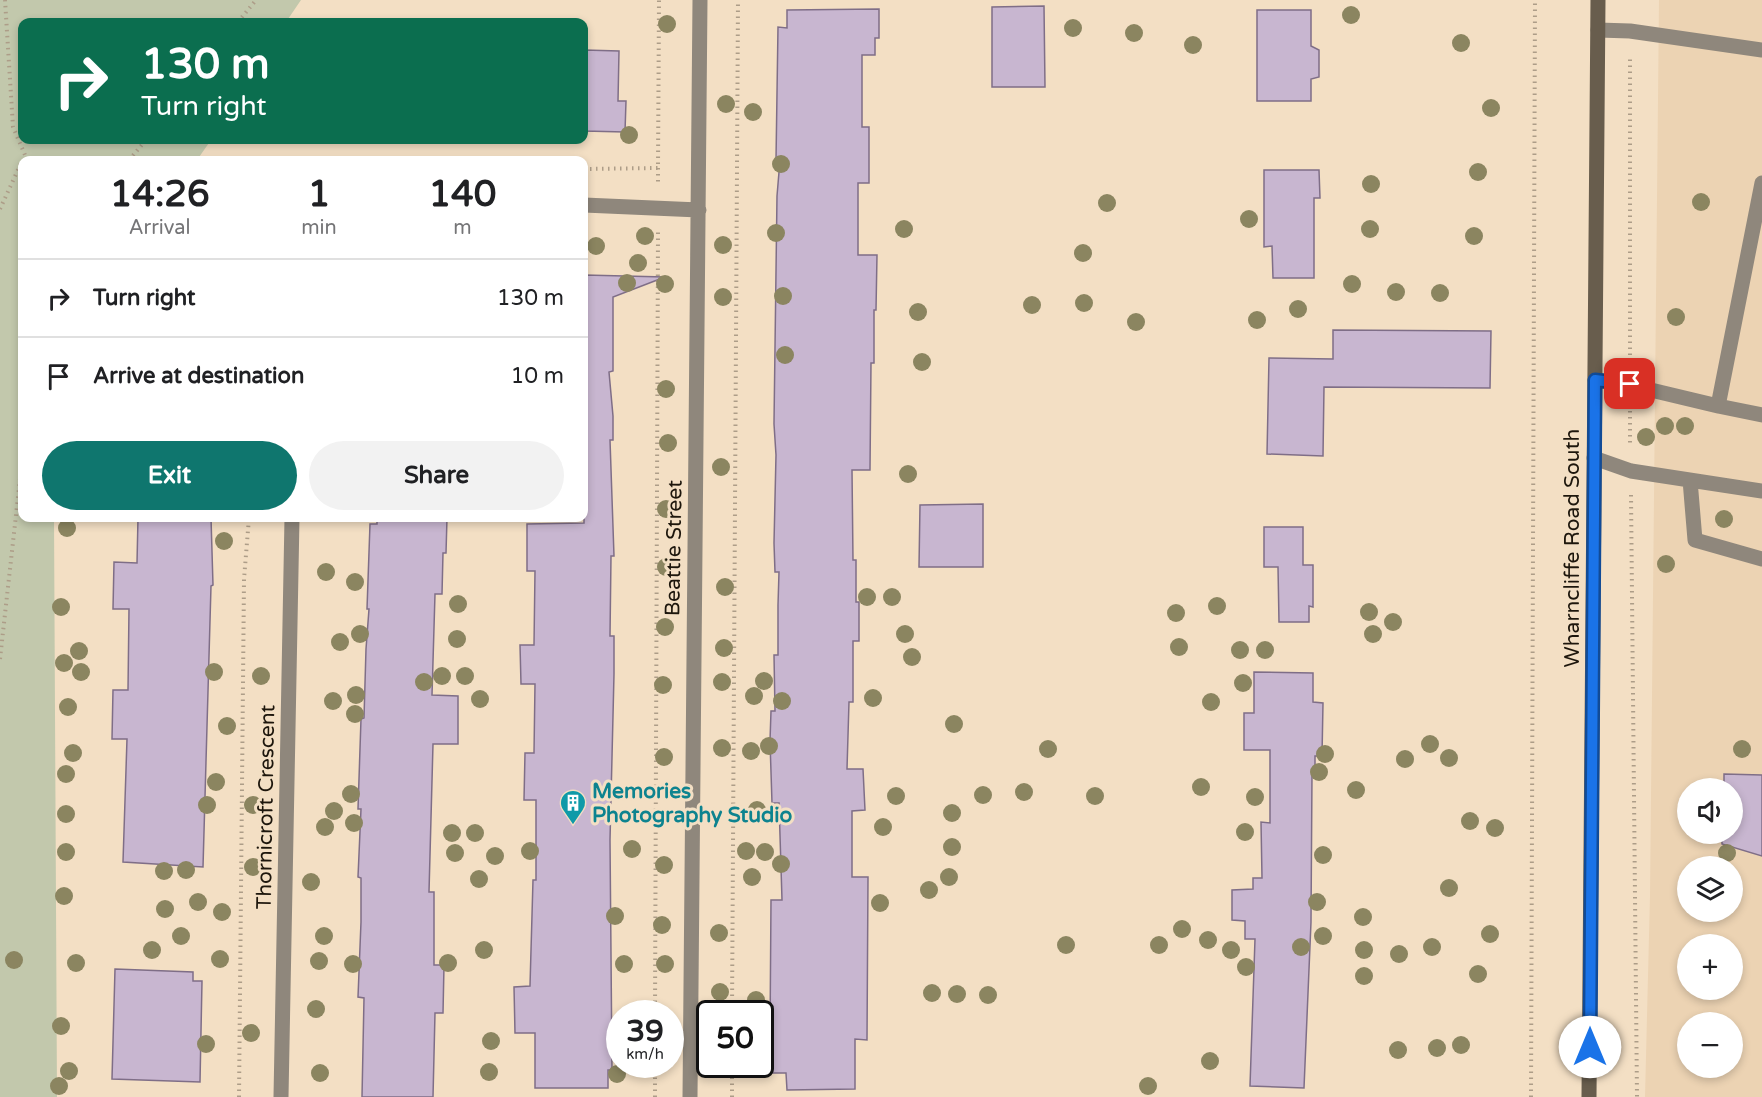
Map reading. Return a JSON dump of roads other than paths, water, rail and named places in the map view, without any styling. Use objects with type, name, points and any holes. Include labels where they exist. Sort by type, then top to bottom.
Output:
[{"type":"main road","name":"Wharncliffe Road South","points":[[1589,1097],[1598,0]]},
{"type":"street","name":"Beattie Street","points":[[690,1097],[699,0]]},
{"type":"street","points":[[1598,30],[1630,31],[1762,51]]},
{"type":"street","points":[[1718,406],[1762,183]]},
{"type":"street","points":[[588,206],[699,210]]},
{"type":"street","points":[[1595,380],[1630,384],[1762,415]]},
{"type":"street","points":[[1594,458],[1631,471],[1762,491]]},
{"type":"street","points":[[1690,480],[1695,540],[1762,559]]},
{"type":"street","name":"Thornicroft Crescent","points":[[281,1097],[292,522]]},
{"type":"place","name":"Memories Photography Studio","points":[[573,826]]}]
